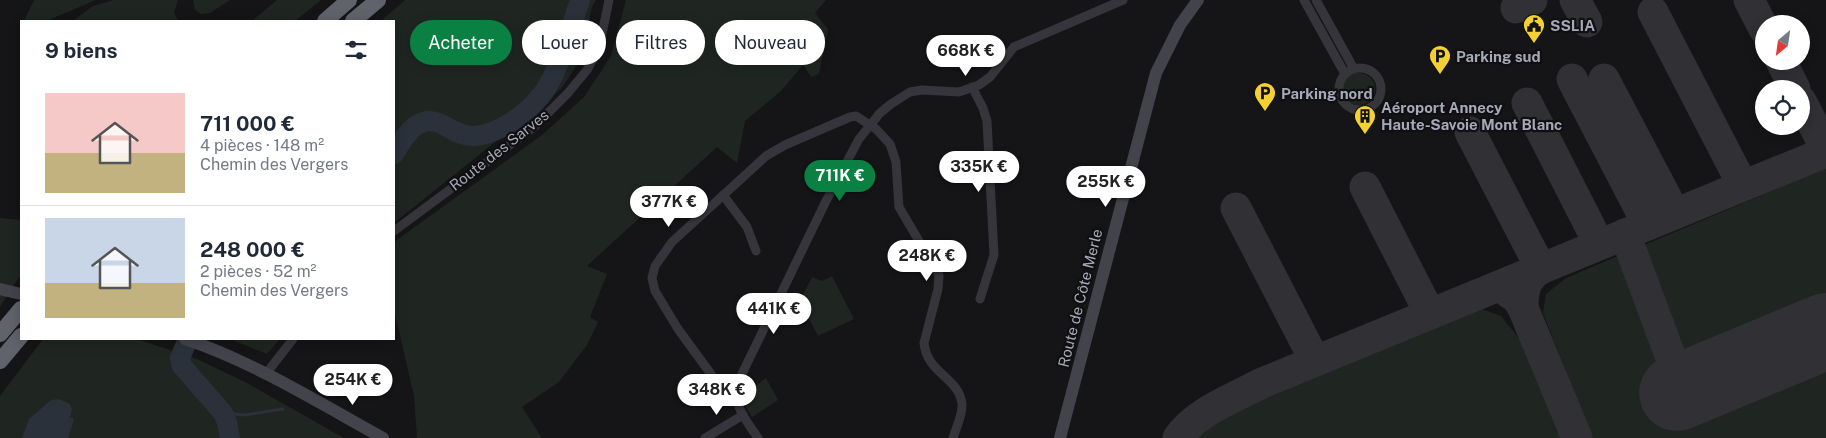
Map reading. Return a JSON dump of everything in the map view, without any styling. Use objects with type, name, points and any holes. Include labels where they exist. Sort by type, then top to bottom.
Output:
[{"type":"highway","points":[[326,20],[349,0]]},
{"type":"highway","points":[[354,20],[378,0]]},
{"type":"highway","points":[[0,334],[20,310]]},
{"type":"highway","points":[[0,361],[20,337]]},
{"type":"main road","name":"Route de Côte Merle","points":[[1060,438],[1156,74],[1180,25],[1198,0]]},
{"type":"main road","points":[[0,289],[20,294]]},
{"type":"main road","points":[[188,340],[216,350],[265,374],[383,438]]},
{"type":"street","name":"Route des Sarves","points":[[395,230],[534,126],[568,93],[587,70],[599,48],[609,0]]},
{"type":"street","points":[[758,438],[737,404],[736,394],[741,376],[826,201],[869,124],[904,95],[922,90],[951,92],[972,88],[990,77],[1014,48],[1123,0]]},
{"type":"street","points":[[1304,0],[1345,74]]},
{"type":"street","points":[[1316,0],[1354,69]]},
{"type":"street","points":[[1354,69],[1366,69],[1372,72],[1380,81],[1381,86],[1380,96],[1376,104],[1369,109],[1354,110],[1345,105],[1341,99],[1338,87],[1345,74],[1354,69]]},
{"type":"street","points":[[972,88],[984,108],[987,121],[994,255],[980,298]]},
{"type":"street","points":[[736,394],[716,381],[689,346],[652,284],[653,272],[666,249],[766,156],[853,116],[859,117],[886,138],[893,150],[896,162],[899,207],[939,275],[938,289],[924,343],[932,366],[950,381],[958,392],[962,408],[953,438]]},
{"type":"street","points":[[723,195],[747,227],[756,251]]},
{"type":"street","points":[[265,374],[292,340]]},
{"type":"street","points":[[705,438],[743,415]]},
{"type":"shaded area","points":[[34,0],[96,0],[48,20],[24,20]]},
{"type":"shaded area","points":[[114,0],[178,0],[174,12],[178,20],[74,20],[93,6]]},
{"type":"shaded area","points":[[193,0],[230,0],[210,13],[201,14],[195,10]]},
{"type":"shaded area","points":[[277,0],[321,0],[296,20],[253,20]]},
{"type":"shaded area","points":[[405,0],[596,0],[592,7],[589,20],[522,20],[522,65],[577,65],[561,89],[395,222],[395,20],[382,20]]},
{"type":"shaded area","points":[[626,0],[826,0],[815,13],[821,20],[715,20],[715,65],[803,65],[781,91],[745,121],[737,163],[717,147],[587,266],[607,274],[590,317],[598,322],[587,345],[559,382],[522,407],[542,438],[417,438],[414,396],[395,314],[395,241],[542,135],[584,97],[611,56],[616,37],[616,65],[705,65],[705,20],[621,20]]},
{"type":"shaded area","points":[[825,25],[828,29],[825,44]]},
{"type":"shaded area","points":[[803,65],[821,65],[819,74],[811,77]]},
{"type":"shaded area","points":[[1359,73],[1365,74],[1370,78],[1374,83],[1374,95],[1370,100],[1365,104],[1359,105],[1353,104],[1348,100],[1344,95],[1343,89],[1344,83],[1348,78],[1353,74]]},
{"type":"shaded area","points":[[1826,168],[1826,438],[1592,438],[1543,313],[1546,294],[1566,278]]},
{"type":"shaded area","points":[[0,218],[20,220],[20,277],[0,307]]},
{"type":"shaded area","points":[[832,276],[854,319],[818,336],[800,301],[812,277],[822,281]]},
{"type":"shaded area","points":[[1476,307],[1501,316],[1522,342],[1563,438],[1195,438],[1215,421],[1282,388],[1460,309]]},
{"type":"shaded area","points":[[42,340],[140,340],[197,359],[245,382],[344,438],[0,438],[0,396]]},
{"type":"shaded area","points":[[232,340],[279,340],[267,354]]},
{"type":"shaded area","points":[[766,378],[778,400],[752,417],[744,404],[749,391]]},
{"type":"shaded area","points":[[59,399],[70,404],[72,409],[70,417],[74,419],[68,438],[22,438],[29,419],[51,400]]},
{"type":"waterway","points":[[395,152],[406,135],[417,125],[424,122],[439,123],[460,134],[474,136],[483,135],[501,128],[526,111],[546,89],[558,66],[580,0]]},
{"type":"waterway","points":[[188,340],[180,358],[182,366],[223,413],[230,438]]},
{"type":"waterway","points":[[223,413],[245,415],[283,409]]},
{"type":"taxiway","points":[[1516,8],[1532,0]]},
{"type":"taxiway","points":[[1575,0],[1587,22]]},
{"type":"taxiway","points":[[1749,0],[1757,15]]},
{"type":"taxiway","points":[[1653,12],[1743,186]]},
{"type":"taxiway","points":[[1786,70],[1790,80]]},
{"type":"taxiway","points":[[1572,79],[1648,225]]},
{"type":"taxiway","points":[[1604,79],[1675,214]]},
{"type":"taxiway","points":[[1527,103],[1599,244]]},
{"type":"taxiway","points":[[1810,118],[1826,149]]},
{"type":"taxiway","points":[[1470,132],[1541,269],[1531,276],[1528,281],[1523,308]]},
{"type":"taxiway","points":[[1178,438],[1185,429],[1205,413],[1262,383],[1826,152]]},
{"type":"taxiway","points":[[1365,187],[1430,314]]},
{"type":"taxiway","points":[[1236,208],[1315,361]]},
{"type":"taxiway","points":[[1625,234],[1683,390]]},
{"type":"taxiway","points":[[1509,293],[1517,298],[1523,308],[1577,438]]},
{"type":"runway","points":[[1677,393],[1826,331]]},
{"type":"place","name":"SSLIA","points":[[1534,44]]},
{"type":"place","name":"Parking sud","points":[[1440,75]]},
{"type":"place","name":"Parking nord","points":[[1265,112]]},
{"type":"place","name":"Aéroport Annecy Haute-Savoie Mont Blanc","points":[[1365,135]]}]
